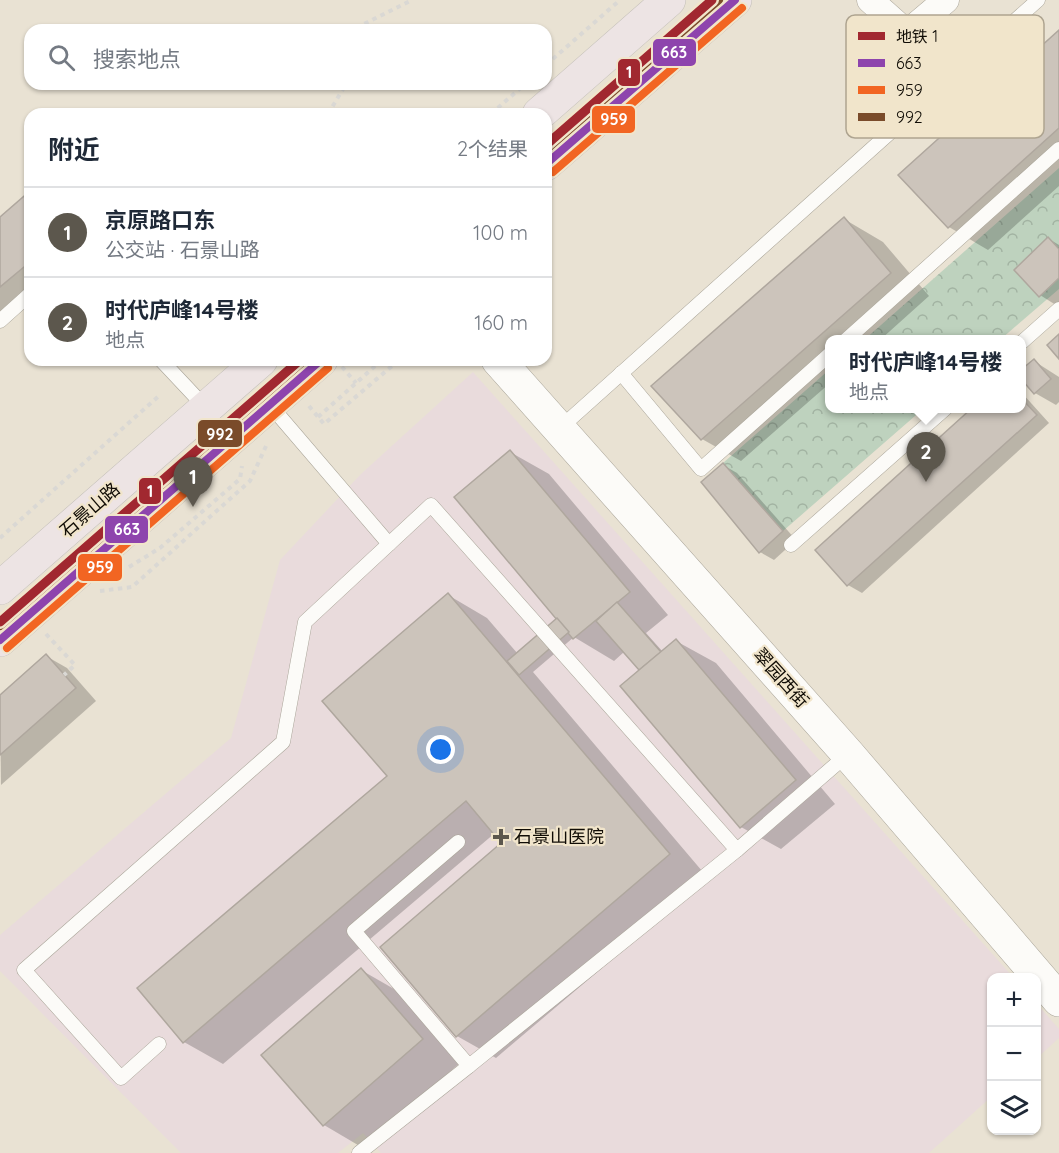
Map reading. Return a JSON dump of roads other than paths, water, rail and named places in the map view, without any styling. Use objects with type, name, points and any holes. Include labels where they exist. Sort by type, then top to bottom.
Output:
[{"type":"highway","points":[[547,108],[669,0]]},
{"type":"highway","points":[[552,159],[735,0]]},
{"type":"highway","name":"石景山路","points":[[0,588],[254,366]]},
{"type":"highway","points":[[0,640],[314,366]]},
{"type":"street","points":[[870,0],[887,15]]},
{"type":"street","points":[[928,15],[946,0]]},
{"type":"street","name":"翠园西街","points":[[503,366],[848,754],[1059,1000]]},
{"type":"lane","points":[[1021,15],[1038,0]]},
{"type":"lane","points":[[559,429],[884,138]]},
{"type":"lane","points":[[850,335],[1059,149]]},
{"type":"lane","points":[[0,321],[24,299]]},
{"type":"lane","points":[[1026,338],[1059,309]]},
{"type":"lane","points":[[621,373],[701,469],[825,358]]},
{"type":"lane","points":[[168,366],[206,408]]},
{"type":"lane","points":[[270,405],[389,544]]},
{"type":"lane","points":[[791,545],[940,413]]},
{"type":"lane","points":[[159,1044],[121,1078],[24,970],[283,742],[305,622],[432,505],[737,850]]},
{"type":"lane","points":[[359,1153],[737,850],[848,754]]},
{"type":"lane","points":[[458,842],[354,931],[469,1066]]},
{"type":"metro line","name":"1","points":[[552,140],[712,0]]},
{"type":"metro line","name":"1","points":[[0,622],[293,366]]},
{"type":"place","name":"时代庐峰14号楼","points":[[926,482]]},
{"type":"place","name":"京原路口东","points":[[193,507]]},
{"type":"place","name":"石景山医院","points":[[501,837]]}]
